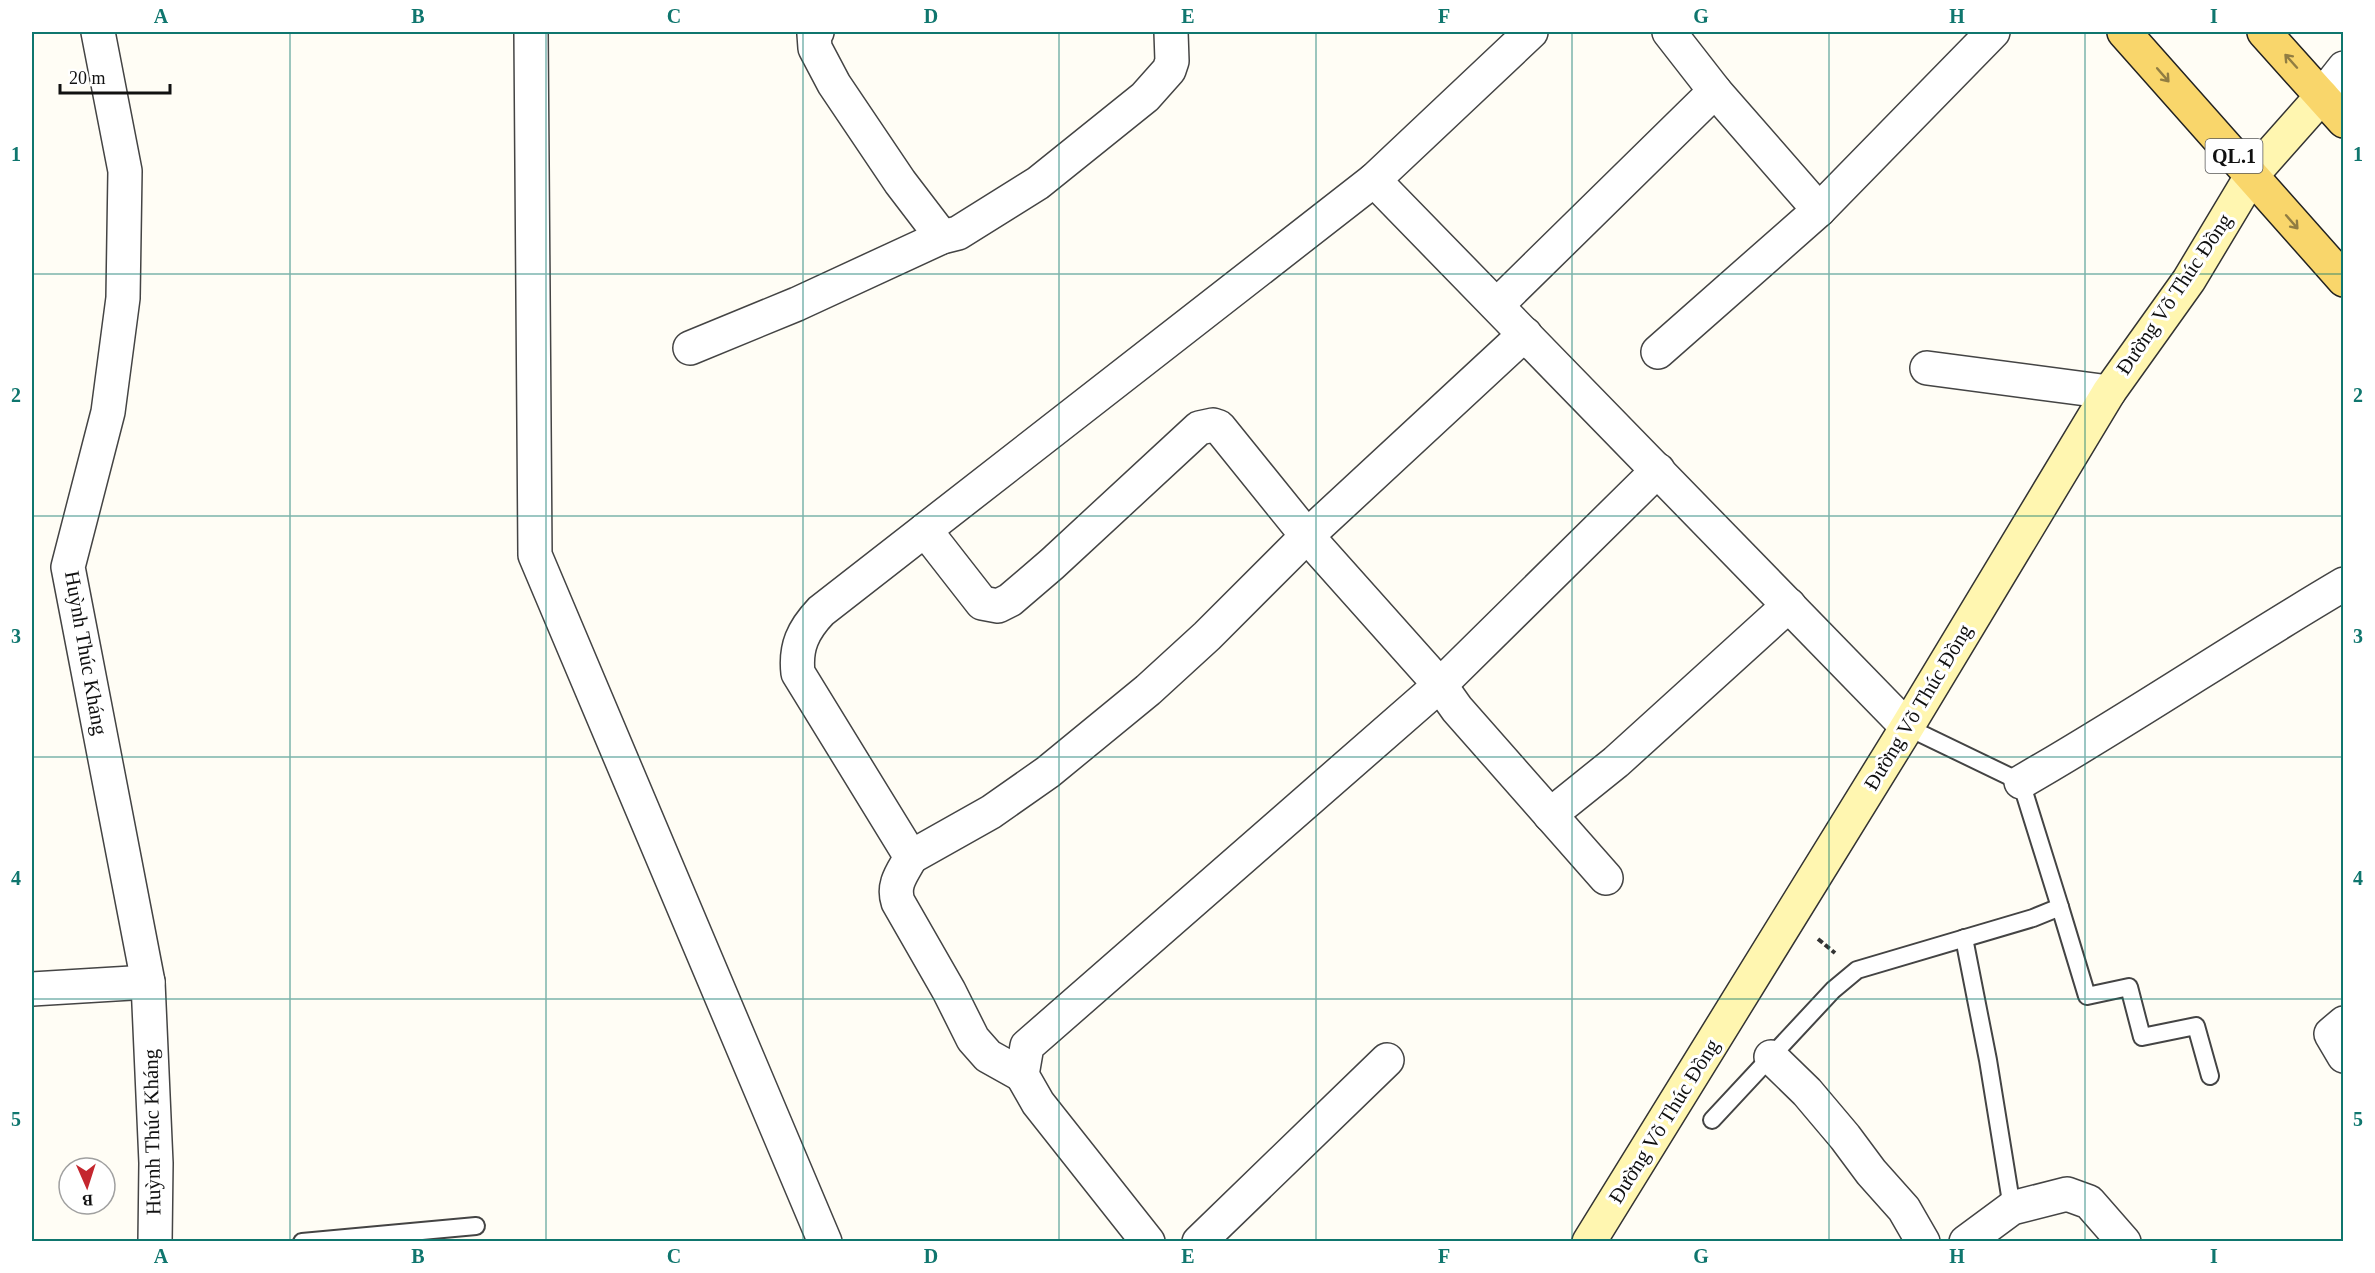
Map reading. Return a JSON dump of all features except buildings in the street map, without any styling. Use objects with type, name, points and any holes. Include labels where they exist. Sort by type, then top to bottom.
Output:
[{"type":"main road","name":"QL.1","points":[[2124,32],[2343,280]]},
{"type":"main road","points":[[2264,32],[2343,121]]},
{"type":"street","name":"Huỳnh Thúc Kháng","points":[[98,32],[125,171],[123,298],[108,412],[68,567],[148,982],[156,1163],[154,1242]]},
{"type":"street","points":[[531,32],[535,555],[825,1242]]},
{"type":"street","points":[[817,32],[814,34],[815,48],[834,84],[900,182],[942,237]]},
{"type":"street","points":[[690,348],[797,304],[942,237],[958,233],[1038,183],[1145,97],[1169,70],[1172,61],[1173,32]]},
{"type":"street","points":[[911,857],[798,673],[796,659],[806,626],[821,611],[924,530],[1374,180],[1531,32]]},
{"type":"street","points":[[1669,32],[1819,210]]},
{"type":"street","points":[[1658,352],[1819,210],[1993,32]]},
{"type":"street","points":[[2322,96],[2343,68]]},
{"type":"street","points":[[1497,305],[1716,90]]},
{"type":"street","name":"Đường Võ Thúc Đồng","points":[[1589,1242],[1907,727],[2109,392],[2189,280],[2252,175],[2322,96]]},
{"type":"street","points":[[1374,180],[1907,727]]},
{"type":"street","points":[[1148,1242],[1038,1102],[1022,1075],[988,1056],[973,1039],[949,991],[898,902],[895,894],[896,884],[911,857],[991,812],[1048,772],[1094,735],[1207,636],[1307,536],[1526,334]]},
{"type":"street","points":[[1927,368],[2109,392]]},
{"type":"street","points":[[924,530],[982,603],[998,606],[1010,600],[1052,564],[1199,428],[1213,425],[1220,427],[1307,536],[1440,685],[1457,709],[1606,878]]},
{"type":"street","points":[[1022,1075],[1027,1046],[1440,685],[1658,470]]},
{"type":"street","points":[[2021,782],[2077,750],[2269,628],[2343,584]]},
{"type":"street","points":[[1550,815],[1616,762],[1789,605]]},
{"type":"street","points":[[32,989],[148,982]]},
{"type":"street","points":[[2343,1023],[2331,1034],[2343,1056]]},
{"type":"street","points":[[1771,1057],[1807,1092],[1845,1137],[1871,1172],[1904,1209],[1923,1242]]},
{"type":"street","points":[[1199,1242],[1387,1060]]},
{"type":"street","points":[[1966,1242],[2012,1208],[2067,1194],[2089,1202],[2124,1242]]},
{"type":"lane","points":[[1907,727],[2021,782],[2087,996],[2129,987],[2142,1037],[2196,1026],[2210,1076]]},
{"type":"lane","points":[[1712,1120],[1833,990],[1857,970],[2032,918],[2060,907]]},
{"type":"lane","points":[[1964,938],[1988,1060],[2012,1208]]},
{"type":"lane","points":[[302,1242],[476,1226]]},
{"type":"path","points":[[1790,917],[1857,970]]}]
